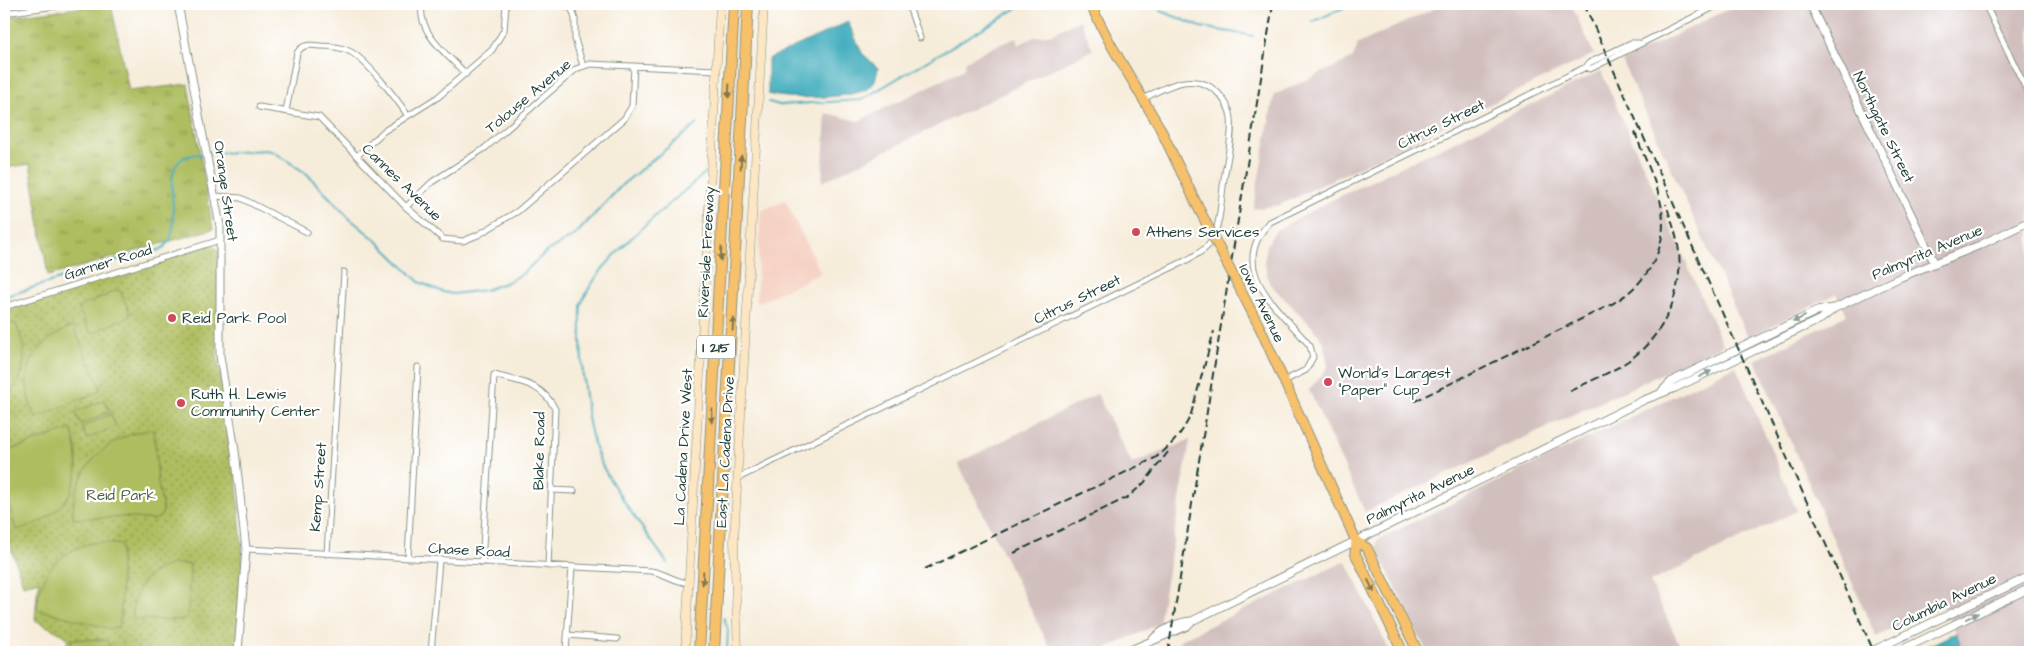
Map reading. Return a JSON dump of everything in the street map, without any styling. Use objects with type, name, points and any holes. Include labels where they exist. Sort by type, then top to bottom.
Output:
[{"type":"highway","points":[[729,4],[731,42]]},
{"type":"highway","name":"Riverside Freeway","points":[[699,652],[734,4]]},
{"type":"highway","name":"Riverside Freeway","points":[[714,652],[748,4]]},
{"type":"highway","points":[[747,43],[755,22],[755,4]]},
{"type":"main road","name":"La Cadena Drive West","points":[[685,652],[720,4]]},
{"type":"main road","name":"East La Cadena Drive","points":[[738,652],[734,541],[764,4]]},
{"type":"main road","name":"Iowa Avenue","points":[[1090,4],[1110,43],[1143,99],[1261,330],[1310,443],[1356,541],[1355,553],[1403,652]]},
{"type":"main road","name":"Iowa Avenue","points":[[1356,541],[1367,548],[1418,652]]},
{"type":"street","points":[[4,13],[71,4]]},
{"type":"street","name":"Orange Street","points":[[178,4],[210,167],[220,240],[220,356],[235,451],[246,549],[238,652]]},
{"type":"street","points":[[422,4],[422,16],[426,30],[466,74]]},
{"type":"street","points":[[357,156],[384,130],[438,97],[492,50],[504,30],[506,4]]},
{"type":"street","points":[[539,4],[564,5],[572,9],[575,19],[575,39],[583,66]]},
{"type":"street","points":[[908,4],[920,38]]},
{"type":"street","name":"Citrus Street","points":[[1284,380],[1306,370],[1313,357],[1310,346],[1263,293],[1255,277],[1254,250],[1259,237],[1267,226],[1282,215],[1586,67],[1590,69],[1633,48],[1638,43],[1720,4]]},
{"type":"street","name":"Northgate Street","points":[[1810,4],[1934,262]]},
{"type":"street","points":[[1986,6],[2030,97]]},
{"type":"street","points":[[286,111],[296,53],[303,46],[312,45],[340,48],[357,56],[399,101],[408,116]]},
{"type":"street","name":"Tolouse Avenue","points":[[406,207],[424,188],[477,154],[576,69],[590,64],[716,70]]},
{"type":"street","name":"Cannes Avenue","points":[[259,106],[319,117],[406,207],[443,239],[463,241],[478,235],[510,216],[546,188],[624,119],[632,106],[634,66]]},
{"type":"street","name":"Citrus Street","points":[[738,478],[1186,260],[1206,247],[1216,225],[1231,131],[1228,108],[1214,89],[1205,84],[1192,81],[1173,84],[1143,99]]},
{"type":"street","points":[[215,196],[241,198],[307,232]]},
{"type":"street","name":"Palmyrita Avenue","points":[[1126,652],[1168,635],[1660,393],[1675,388],[1821,319],[1835,308],[1934,262],[1980,245],[2030,221]]},
{"type":"street","name":"Garner Road","points":[[4,307],[220,240]]},
{"type":"street","name":"Kemp Street","points":[[326,554],[344,272]]},
{"type":"street","points":[[408,558],[418,367]]},
{"type":"street","name":"Blake Road","points":[[482,563],[494,375],[531,385],[548,396],[555,409],[548,566]]},
{"type":"street","points":[[551,490],[574,491]]},
{"type":"street","name":"Chase Road","points":[[246,549],[439,561],[651,571],[662,573],[675,581],[689,583]]},
{"type":"street","points":[[431,652],[439,561]]},
{"type":"street","points":[[566,652],[572,567]]},
{"type":"street","name":"Columbia Avenue","points":[[1870,652],[2030,576]]},
{"type":"street","points":[[2010,586],[2015,595]]},
{"type":"street","name":"Columbia Avenue","points":[[1897,652],[2030,588]]},
{"type":"street","points":[[568,635],[617,639]]},
{"type":"shaded area","points":[[1444,4],[1571,4],[1594,54],[1280,205],[1253,209],[1274,95],[1353,58],[1358,44]]},
{"type":"shaded area","points":[[1739,4],[2030,4],[2030,652],[1965,652],[1943,606],[1876,637],[1755,360],[1847,315],[1836,294],[1748,338],[1622,61]]},
{"type":"shaded area","points":[[1080,20],[1093,50],[822,182],[826,113],[858,121],[963,70],[966,61],[993,47],[1016,38],[1018,45],[1034,37],[1052,34]]},
{"type":"shaded area","points":[[1601,71],[1723,345],[1365,512],[1309,390],[1328,367],[1324,343],[1313,328],[1269,283],[1264,261],[1267,245],[1276,230],[1328,202]]},
{"type":"shaded area","points":[[785,200],[821,273],[760,302],[756,301],[761,211]]},
{"type":"shaded area","points":[[1736,366],[1797,511],[1650,582],[1683,652],[1427,652],[1376,548],[1377,540]]},
{"type":"shaded area","points":[[1097,394],[1132,464],[1190,440],[1159,624],[1099,652],[1052,652],[958,463]]},
{"type":"shaded area","points":[[1346,561],[1390,652],[1178,652],[1180,640]]},
{"type":"green space","points":[[111,4],[129,91],[188,84],[213,229],[48,276],[30,164],[4,168],[4,17]]},
{"type":"green space","name":"Reid Park","points":[[211,244],[219,251],[217,354],[236,473],[243,559],[236,652],[68,652],[67,637],[35,620],[40,581],[23,585],[4,526],[4,310]]},
{"type":"green space","points":[[116,290],[120,291],[130,313],[129,317],[120,321],[117,320],[106,327],[103,326],[102,329],[93,333],[90,332],[79,310],[80,307],[89,302],[93,303],[94,300],[103,296],[106,297],[107,294]]},
{"type":"green space","points":[[15,323],[23,344],[23,364],[17,382],[4,400],[4,328]]},
{"type":"green space","points":[[73,326],[100,387],[99,391],[36,418],[27,388],[27,375],[31,363],[37,352],[47,342],[58,333]]},
{"type":"green space","points":[[104,400],[110,411],[81,424],[75,412]]},
{"type":"green space","points":[[111,414],[116,426],[87,439],[82,427]]},
{"type":"green space","points":[[71,429],[76,447],[77,464],[75,480],[70,493],[61,506],[49,516],[34,524],[16,530],[4,487],[4,452]]},
{"type":"green space","points":[[154,430],[158,483],[163,510],[161,516],[154,520],[126,517],[73,519],[74,502],[78,486],[85,471],[95,458],[107,447],[122,438],[137,432]]},
{"type":"green space","points":[[99,542],[121,545],[121,617],[118,627],[110,629],[37,609],[42,584],[55,564],[74,549]]},
{"type":"green space","points":[[173,564],[190,564],[188,614],[182,620],[133,619],[135,600],[142,584],[148,577]]},
{"type":"green space","points":[[71,639],[107,640],[110,646],[108,652],[72,652]]},
{"type":"water","points":[[848,22],[862,53],[878,68],[873,84],[869,88],[861,92],[849,94],[804,98],[768,94],[768,59]]},
{"type":"water","points":[[1956,633],[1964,652],[1915,652]]},
{"type":"waterway","points":[[769,102],[779,105],[861,100],[1024,4]]},
{"type":"waterway","points":[[1313,22],[1351,4]]},
{"type":"waterway","points":[[1161,11],[1201,27],[1253,36]]},
{"type":"waterway","points":[[208,154],[266,150],[274,152],[307,174],[349,218],[377,241],[419,282],[453,294],[485,290],[508,282],[522,274],[547,251],[575,235],[623,184],[697,124]]},
{"type":"waterway","points":[[4,297],[139,253],[163,248],[171,235],[173,221],[173,176],[177,165],[186,157],[203,154]]},
{"type":"waterway","points":[[667,563],[618,492],[596,451],[584,388],[581,305],[589,287],[618,251],[706,172]]},
{"type":"waterway","points":[[724,618],[728,630],[727,652]]},
{"type":"railway","points":[[1168,652],[1273,4]]},
{"type":"railway","points":[[1584,4],[1874,652]]},
{"type":"railway","points":[[1415,401],[1610,305],[1623,297],[1645,276],[1659,250],[1663,220],[1656,186],[1635,132]]},
{"type":"railway","points":[[1570,391],[1612,371],[1638,353],[1650,342],[1667,315],[1677,285],[1679,252],[1666,204]]},
{"type":"railway","points":[[925,569],[1155,458],[1171,444],[1188,421],[1214,331]]},
{"type":"railway","points":[[1014,553],[1128,497],[1144,483],[1168,452]]},
{"type":"place","name":"Athens Services","points":[[1136,232]]},
{"type":"place","name":"Reid Park Pool","points":[[172,318]]},
{"type":"place","name":"World's Largest \"Paper\" Cup","points":[[1328,382]]},
{"type":"place","name":"Ruth H. Lewis Community Center","points":[[181,403]]}]
